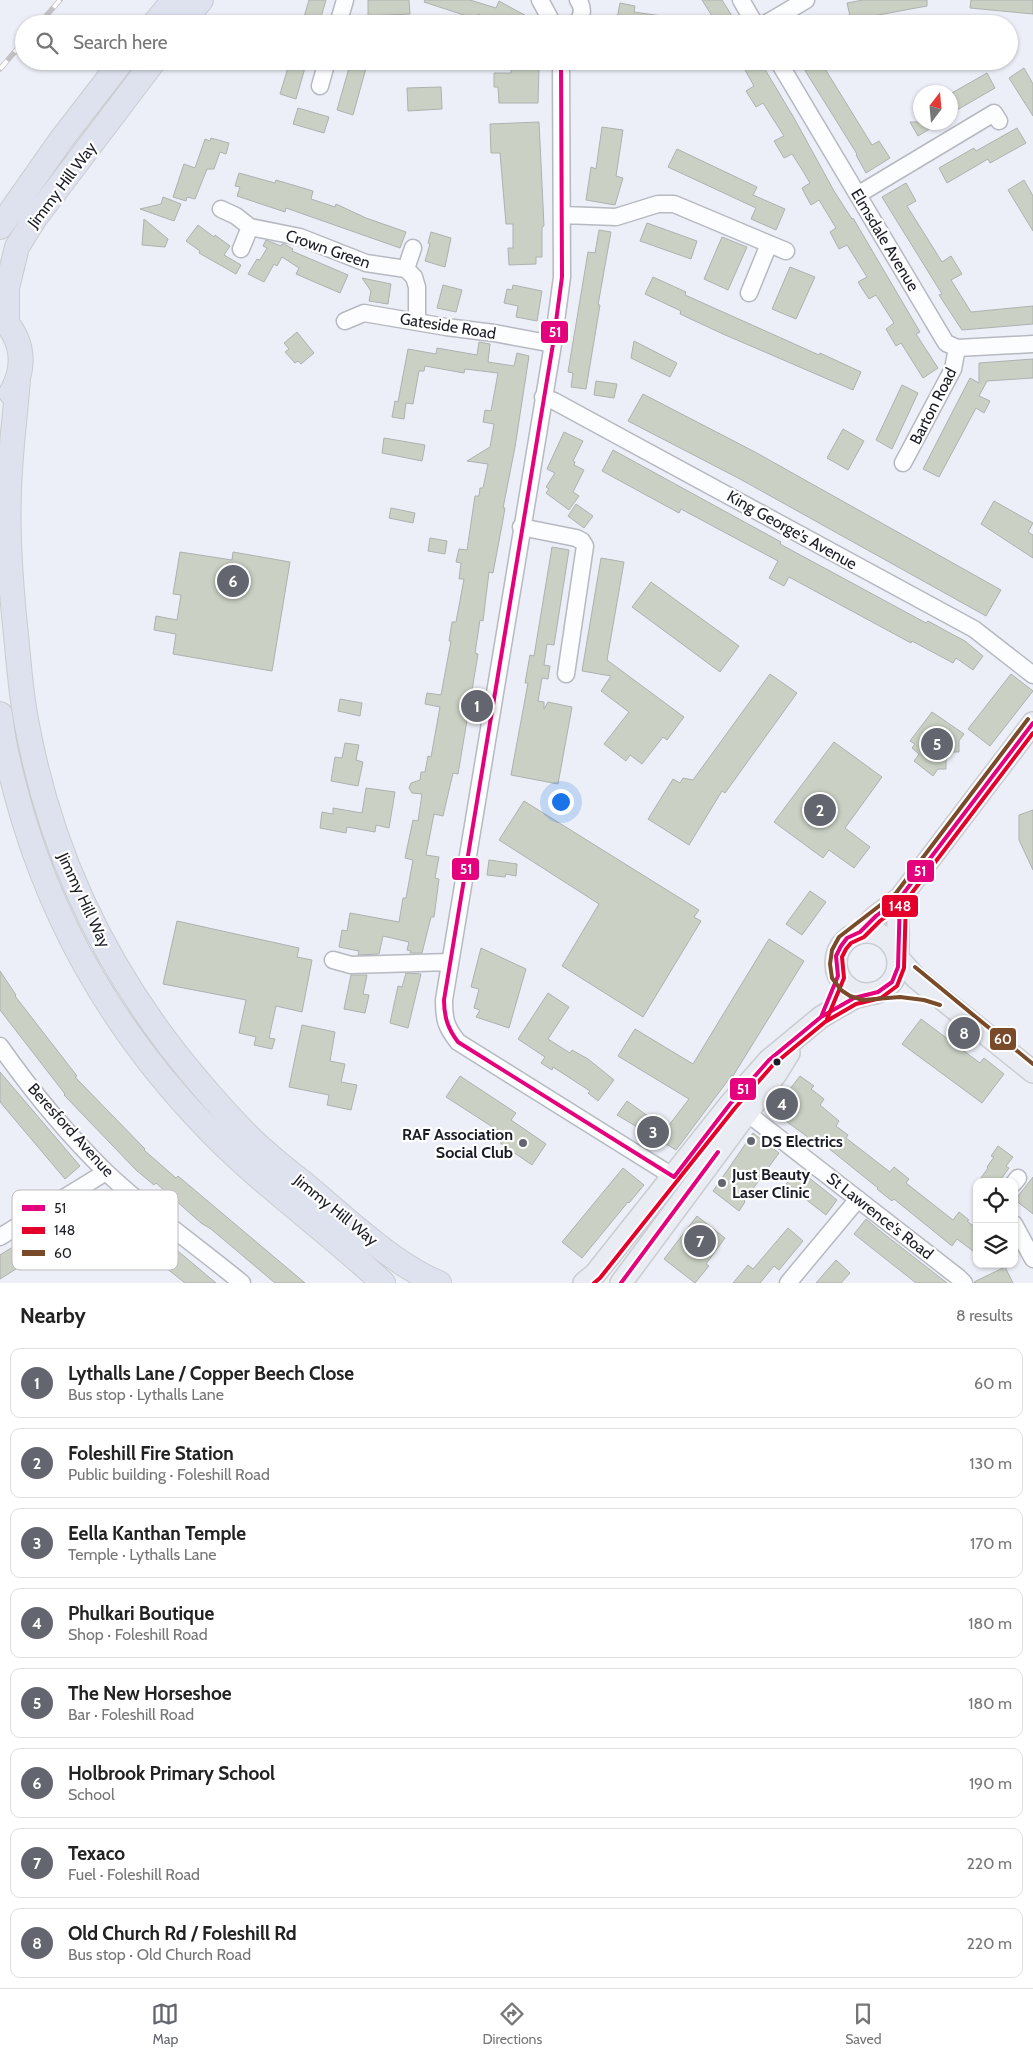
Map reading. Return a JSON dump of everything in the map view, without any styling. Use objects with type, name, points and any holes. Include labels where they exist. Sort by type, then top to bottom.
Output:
[{"type":"highway","points":[[162,15],[174,0]]},
{"type":"highway","points":[[188,15],[201,0]]},
{"type":"highway","name":"Jimmy Hill Way","points":[[0,228],[61,140],[115,70]]},
{"type":"highway","name":"Jimmy Hill Way","points":[[147,70],[36,218],[17,247],[7,288],[3,320],[18,341],[21,360],[9,490],[8,522],[13,603],[26,724],[47,808],[63,858],[90,919],[113,962],[143,1010],[170,1048],[218,1105],[260,1147],[390,1254],[439,1283]]},
{"type":"highway","points":[[0,404],[11,392],[18,380]]},
{"type":"highway","name":"Jimmy Hill Way","points":[[0,714],[13,782],[43,875],[80,956],[120,1024],[179,1098],[213,1134],[254,1173],[383,1283]]},
{"type":"main road","points":[[0,210],[61,140]]},
{"type":"main road","points":[[942,999],[912,992],[856,992],[846,987],[838,976],[836,956],[847,938],[860,932],[876,916],[900,898],[1033,723]]},
{"type":"main road","points":[[584,1283],[596,1274],[730,1104],[769,1060],[820,1017],[854,998],[876,992],[892,982],[896,974],[898,957],[900,898]]},
{"type":"main road","points":[[860,932],[878,933],[889,940],[898,957],[916,978],[1033,1072]]},
{"type":"main road","points":[[820,1017],[838,976]]},
{"type":"main road","points":[[621,1283],[776,1074],[799,1036]]},
{"type":"street","points":[[341,15],[345,0]]},
{"type":"street","points":[[540,0],[551,15]]},
{"type":"street","points":[[578,0],[582,12],[581,15]]},
{"type":"street","points":[[741,0],[750,15]]},
{"type":"street","points":[[780,15],[806,0]]},
{"type":"street","points":[[320,86],[325,70]]},
{"type":"street","points":[[561,70],[562,277],[553,344],[542,397],[450,962],[444,1000],[444,1016],[448,1030],[458,1042],[674,1177]]},
{"type":"street","name":"Elmsdale Avenue","points":[[783,70],[946,343],[958,348]]},
{"type":"street","points":[[859,194],[994,113]]},
{"type":"street","points":[[563,215],[616,216],[658,204],[674,204],[786,251]]},
{"type":"street","name":"Crown Green","points":[[221,209],[236,216],[250,227],[300,236],[366,263],[406,269]]},
{"type":"street","points":[[240,249],[250,227]]},
{"type":"street","points":[[749,293],[769,244]]},
{"type":"street","points":[[413,248],[406,269],[414,277],[417,287],[417,321]]},
{"type":"street","name":"Gateside Road","points":[[345,321],[364,313],[553,344]]},
{"type":"street","points":[[958,348],[1033,344]]},
{"type":"street","name":"Barton Road","points":[[904,463],[953,369],[958,348]]},
{"type":"street","name":"King George's Avenue","points":[[542,397],[563,405],[974,629],[1033,675]]},
{"type":"street","points":[[522,527],[576,538],[582,541],[585,546],[566,674]]},
{"type":"street","points":[[333,960],[351,965],[450,962]]},
{"type":"street","name":"Beresford Avenue","points":[[0,1046],[16,1070],[51,1111],[106,1172],[128,1190]]},
{"type":"street","name":"St Lawrence's Road","points":[[747,1113],[964,1283]]},
{"type":"street","points":[[77,1190],[106,1172]]},
{"type":"street","points":[[788,1283],[858,1199]]},
{"type":"street","points":[[0,1237],[12,1230]]},
{"type":"street","name":"Beresford Avenue","points":[[178,1231],[242,1283]]},
{"type":"street","points":[[1018,1231],[1033,1259]]},
{"type":"building","points":[[309,0],[326,0],[322,15],[305,15]]},
{"type":"building","points":[[368,0],[409,0],[410,14],[368,15]]},
{"type":"building","points":[[425,0],[470,0],[496,8],[499,1],[525,15],[464,15],[424,2]]},
{"type":"building","points":[[702,0],[722,0],[731,15],[711,15]]},
{"type":"building","points":[[863,0],[927,0],[927,6],[878,15],[850,15],[847,3]]},
{"type":"building","points":[[971,0],[1033,0],[1033,14],[970,8]]},
{"type":"building","points":[[620,3],[635,6],[634,12],[655,15],[618,15]]},
{"type":"building","points":[[1024,68],[1033,84],[1033,116],[1009,78]]},
{"type":"building","points":[[287,70],[304,70],[296,99],[280,94]]},
{"type":"building","points":[[348,70],[366,70],[353,115],[337,110]]},
{"type":"building","points":[[511,70],[539,70],[538,103],[499,103],[498,87],[494,87],[494,73],[511,73]]},
{"type":"building","points":[[745,70],[765,70],[834,191],[853,218],[920,332],[916,334],[938,368],[923,378],[901,343],[896,346],[886,329],[894,323],[876,295],[869,299],[858,282],[867,277],[847,245],[839,249],[830,232],[836,228],[819,200],[811,205],[802,188],[810,183],[792,154],[784,158],[774,141],[784,136],[763,103],[756,107],[746,91],[754,86]]},
{"type":"building","points":[[805,70],[826,70],[872,145],[879,141],[890,158],[866,173],[857,154]]},
{"type":"building","points":[[987,73],[995,88],[958,109],[958,89]]},
{"type":"building","points":[[441,87],[442,109],[408,111],[407,88]]},
{"type":"building","points":[[298,108],[329,117],[324,133],[293,124]]},
{"type":"building","points":[[539,122],[544,226],[542,227],[542,257],[536,257],[536,264],[509,265],[508,248],[513,248],[513,224],[506,224],[500,153],[491,153],[490,124]]},
{"type":"building","points":[[602,127],[623,130],[616,176],[623,178],[615,205],[586,200],[591,167],[596,169]]},
{"type":"building","points":[[1017,128],[1026,143],[990,163],[988,159],[947,183],[939,168],[974,148],[976,151]]},
{"type":"building","points":[[915,130],[928,130],[918,136]]},
{"type":"building","points":[[211,138],[229,143],[226,154],[220,152],[214,169],[207,169],[195,199],[187,197],[186,201],[173,197],[184,164],[195,168],[205,139],[210,141]]},
{"type":"building","points":[[677,149],[757,187],[753,195],[785,209],[776,230],[751,219],[756,208],[668,167]]},
{"type":"building","points":[[239,173],[275,183],[276,180],[313,191],[311,199],[335,207],[336,204],[366,218],[406,232],[400,248],[286,208],[285,212],[237,196],[240,187],[235,186]]},
{"type":"building","points":[[1024,180],[1033,196],[1033,231],[1008,190]]},
{"type":"building","points":[[906,183],[916,201],[907,206],[942,262],[951,256],[962,274],[951,280],[971,312],[1033,306],[1033,324],[962,330],[939,295],[942,294],[882,197]]},
{"type":"building","points":[[163,197],[181,204],[174,221],[140,209],[161,204]]},
{"type":"building","points":[[144,219],[168,239],[165,247],[142,245]]},
{"type":"building","points":[[647,223],[697,241],[691,259],[640,241]]},
{"type":"building","points":[[198,225],[230,246],[224,255],[241,265],[236,274],[199,253],[200,251],[186,241]]},
{"type":"building","points":[[599,230],[611,232],[586,389],[571,387],[573,373],[568,372],[588,252],[595,253]]},
{"type":"building","points":[[431,232],[451,238],[445,267],[425,261]]},
{"type":"building","points":[[722,237],[747,247],[728,290],[704,279]]},
{"type":"building","points":[[266,240],[281,246],[284,244],[293,249],[292,251],[348,275],[340,293],[296,274],[299,268],[282,257],[277,266],[274,264],[264,282],[248,274],[257,259],[260,260],[267,248],[263,246]]},
{"type":"building","points":[[790,267],[815,277],[796,319],[772,309]]},
{"type":"building","points":[[653,277],[686,292],[685,295],[861,372],[853,390],[680,314],[681,311],[645,294]]},
{"type":"building","points":[[362,278],[391,284],[388,304],[369,301],[371,291]]},
{"type":"building","points":[[443,285],[462,290],[456,312],[437,308]]},
{"type":"building","points":[[513,285],[542,291],[537,321],[516,317],[518,306],[504,303],[507,289],[512,290]]},
{"type":"building","points":[[297,332],[314,353],[301,364],[298,361],[295,363],[285,352],[289,349],[284,343]]},
{"type":"building","points":[[634,341],[677,363],[670,377],[631,358]]},
{"type":"building","points":[[479,342],[490,344],[488,362],[514,366],[517,353],[529,356],[515,447],[503,508],[505,508],[502,525],[493,573],[489,572],[483,621],[480,620],[475,653],[478,654],[458,774],[453,773],[443,816],[434,814],[426,855],[439,857],[435,878],[439,879],[434,917],[431,917],[422,953],[410,953],[411,951],[407,950],[409,942],[383,936],[379,954],[358,955],[359,951],[339,947],[342,930],[347,931],[350,913],[399,922],[403,898],[406,898],[413,860],[405,858],[413,820],[418,821],[422,794],[412,793],[409,788],[411,783],[420,780],[421,772],[425,772],[428,756],[431,757],[440,707],[425,704],[426,698],[427,693],[441,695],[451,641],[449,641],[452,622],[456,622],[464,579],[459,579],[461,563],[456,562],[459,549],[467,550],[475,496],[479,496],[480,488],[483,488],[488,464],[467,461],[490,447],[494,424],[483,422],[485,410],[491,411],[498,373],[465,369],[464,373],[425,366],[424,371],[419,371],[413,404],[406,403],[404,419],[392,417],[395,401],[398,402],[408,349],[436,354],[437,348],[477,355]]},
{"type":"building","points":[[1033,359],[1033,378],[987,381],[979,396],[990,401],[984,413],[976,408],[939,477],[923,469],[970,378],[979,383],[979,363]]},
{"type":"building","points":[[596,381],[617,384],[614,398],[594,395]]},
{"type":"building","points":[[902,385],[918,393],[892,449],[876,440]]},
{"type":"building","points":[[643,394],[755,452],[1001,590],[986,616],[740,479],[628,421]]},
{"type":"building","points":[[843,429],[864,441],[848,470],[827,458]]},
{"type":"building","points":[[564,432],[583,441],[573,461],[575,462],[574,465],[584,470],[573,492],[579,496],[569,510],[546,493],[549,489],[546,487],[555,473],[547,469]]},
{"type":"building","points":[[384,438],[425,445],[422,461],[382,453]]},
{"type":"building","points":[[613,450],[781,542],[780,544],[926,623],[928,621],[965,641],[983,656],[973,670],[956,658],[953,663],[912,641],[911,643],[789,577],[784,586],[769,578],[778,561],[681,509],[679,513],[602,471]]},
{"type":"building","points":[[994,501],[1033,523],[1028,532],[1033,535],[1033,558],[981,524]]},
{"type":"building","points":[[576,504],[593,516],[584,528],[568,516]]},
{"type":"building","points":[[391,508],[415,513],[413,523],[389,518]]},
{"type":"building","points":[[430,538],[447,541],[445,554],[428,551]]},
{"type":"building","points":[[552,547],[569,550],[554,645],[547,644],[544,665],[550,666],[548,679],[542,678],[538,701],[544,702],[544,709],[548,702],[572,707],[558,784],[511,775],[528,683],[525,683],[530,655],[534,656]]},
{"type":"building","points":[[180,552],[232,560],[233,552],[290,562],[272,671],[173,654],[176,634],[154,630],[156,616],[177,620],[181,595],[173,594]]},
{"type":"building","points":[[601,558],[624,562],[607,660],[684,717],[667,740],[663,737],[642,764],[630,755],[626,761],[604,744],[629,712],[601,691],[611,676],[582,671]]},
{"type":"building","points":[[651,582],[739,646],[720,672],[632,607]]},
{"type":"building","points":[[770,674],[797,693],[725,793],[722,791],[689,845],[648,819],[673,779],[680,783],[683,778],[693,780]]},
{"type":"building","points":[[1011,674],[1033,691],[990,746],[968,729]]},
{"type":"building","points":[[340,699],[362,703],[360,716],[338,711]]},
{"type":"building","points":[[932,712],[964,734],[959,741],[959,752],[952,752],[946,760],[946,769],[938,769],[933,776],[914,761],[919,754],[912,748],[915,744],[910,741]]},
{"type":"building","points":[[834,742],[882,777],[845,828],[870,847],[854,868],[829,850],[823,858],[774,822]]},
{"type":"building","points":[[345,743],[359,745],[356,760],[363,762],[358,786],[331,781],[335,757],[342,758]]},
{"type":"building","points":[[366,788],[395,792],[389,828],[376,825],[375,832],[347,827],[346,833],[320,828],[322,812],[333,814],[333,808],[362,813]]},
{"type":"building","points":[[524,801],[699,910],[694,917],[701,921],[643,1017],[562,966],[599,904],[499,840]]},
{"type":"building","points":[[1033,810],[1033,870],[1019,840],[1019,815]]},
{"type":"building","points":[[489,860],[517,864],[516,876],[506,874],[505,877],[487,875]]},
{"type":"building","points":[[810,891],[826,902],[802,935],[786,924]]},
{"type":"building","points":[[177,921],[299,948],[297,957],[312,960],[302,1012],[276,1006],[269,1038],[275,1039],[272,1049],[254,1045],[256,1037],[239,1033],[246,1000],[163,984]]},
{"type":"building","points":[[769,939],[804,961],[733,1076],[676,1150],[617,1115],[627,1101],[666,1129],[689,1099],[618,1056],[635,1029],[693,1064]]},
{"type":"building","points":[[481,948],[526,969],[509,1028],[476,1017],[480,1010],[474,1008],[479,989],[471,987]]},
{"type":"building","points":[[0,971],[15,996],[77,1076],[75,1077],[144,1150],[176,1178],[178,1176],[305,1283],[275,1283],[178,1203],[178,1190],[164,1190],[156,1183],[154,1185],[136,1170],[64,1095],[0,1010]]},
{"type":"building","points":[[406,973],[421,974],[408,1028],[390,1023],[398,986],[402,987]]},
{"type":"building","points":[[351,975],[367,975],[363,994],[369,995],[365,1013],[344,1009]]},
{"type":"building","points":[[548,993],[569,1007],[548,1039],[570,1053],[572,1050],[588,1059],[614,1080],[598,1101],[588,1093],[590,1091],[553,1067],[552,1070],[541,1063],[545,1057],[518,1039]]},
{"type":"building","points":[[921,1019],[980,1063],[984,1058],[1004,1074],[982,1103],[902,1044]]},
{"type":"building","points":[[302,1025],[335,1032],[330,1061],[345,1064],[341,1082],[357,1085],[351,1110],[327,1105],[329,1095],[289,1087]]},
{"type":"building","points":[[0,1072],[80,1166],[65,1179],[0,1102]]},
{"type":"building","points":[[460,1076],[516,1113],[511,1120],[546,1144],[532,1165],[500,1143],[505,1135],[446,1097]]},
{"type":"building","points":[[800,1076],[814,1086],[811,1089],[824,1099],[820,1105],[839,1121],[836,1126],[848,1135],[846,1138],[890,1172],[894,1167],[909,1179],[906,1183],[953,1220],[959,1212],[969,1220],[967,1221],[973,1226],[973,1251],[957,1239],[952,1246],[894,1199],[892,1201],[822,1143],[820,1146],[775,1113],[776,1107]]},
{"type":"building","points":[[753,1133],[779,1153],[744,1201],[739,1211],[713,1191]]},
{"type":"building","points":[[998,1146],[1013,1157],[1006,1166],[1009,1168],[1002,1178],[981,1178],[994,1157],[991,1156]]},
{"type":"building","points":[[623,1168],[644,1185],[582,1258],[562,1242]]},
{"type":"building","points":[[798,1169],[837,1200],[826,1215],[786,1184]]},
{"type":"building","points":[[1033,1177],[1033,1214],[1018,1202],[1018,1196]]},
{"type":"building","points":[[697,1216],[725,1238],[706,1264],[709,1266],[695,1283],[664,1259]]},
{"type":"building","points":[[866,1219],[947,1283],[916,1283],[854,1234]]},
{"type":"building","points":[[788,1228],[803,1241],[779,1270],[774,1266],[760,1283],[733,1283],[748,1265],[753,1269]]},
{"type":"building","points":[[12,1248],[12,1270],[14,1270],[0,1279],[0,1255]]},
{"type":"building","points":[[178,1251],[216,1283],[185,1283],[169,1270],[178,1270]]},
{"type":"building","points":[[836,1260],[850,1273],[841,1283],[816,1283]]},
{"type":"building","points":[[1006,1268],[1013,1283],[974,1283]]},
{"type":"railway","points":[[47,15],[60,0]]},
{"type":"railway","points":[[0,69],[15,52]]},
{"type":"transit line","name":"51","points":[[561,70],[562,277],[553,344],[444,1000],[449,1027],[458,1042],[674,1177],[730,1104],[769,1060],[821,1017],[854,998],[878,992],[892,982],[898,967],[900,898]]},
{"type":"transit line","name":"60","points":[[940,1005],[924,1000],[900,997],[863,1000],[850,996],[841,990],[832,978],[830,964],[832,950],[839,937],[896,893],[1028,719]]},
{"type":"transit line","name":"51","points":[[821,1017],[838,976],[836,956],[841,946],[847,938],[860,932],[876,916],[900,898],[1033,723]]},
{"type":"transit line","name":"148","points":[[827,1019],[844,978],[842,957],[846,949],[851,943],[864,937],[880,921],[905,902],[1033,733]]},
{"type":"transit line","name":"148","points":[[594,1283],[600,1278],[735,1108],[773,1065],[825,1022],[856,1004],[881,998],[897,986],[904,968],[906,899]]},
{"type":"transit line","name":"60","points":[[915,967],[1033,1064]]},
{"type":"transit line","name":"51","points":[[621,1283],[718,1152]]},
{"type":"place","name":"Holbrook Primary School","points":[[233,581]]},
{"type":"place","name":"Lythalls Lane / Copper Beech Close","points":[[477,706]]},
{"type":"place","name":"The New Horseshoe","points":[[937,744]]},
{"type":"place","name":"Foleshill Fire Station","points":[[820,810]]},
{"type":"place","name":"Old Church Rd / Foleshill Rd","points":[[964,1033]]},
{"type":"place","name":"Phulkari Boutique","points":[[782,1104]]},
{"type":"place","name":"Eella Kanthan Temple","points":[[653,1132]]},
{"type":"place","name":"DS Electrics","points":[[751,1141]]},
{"type":"place","name":"RAF Association Social Club","points":[[523,1143]]},
{"type":"place","name":"Just Beauty Laser Clinic","points":[[722,1183]]},
{"type":"place","name":"Texaco","points":[[700,1241]]}]
